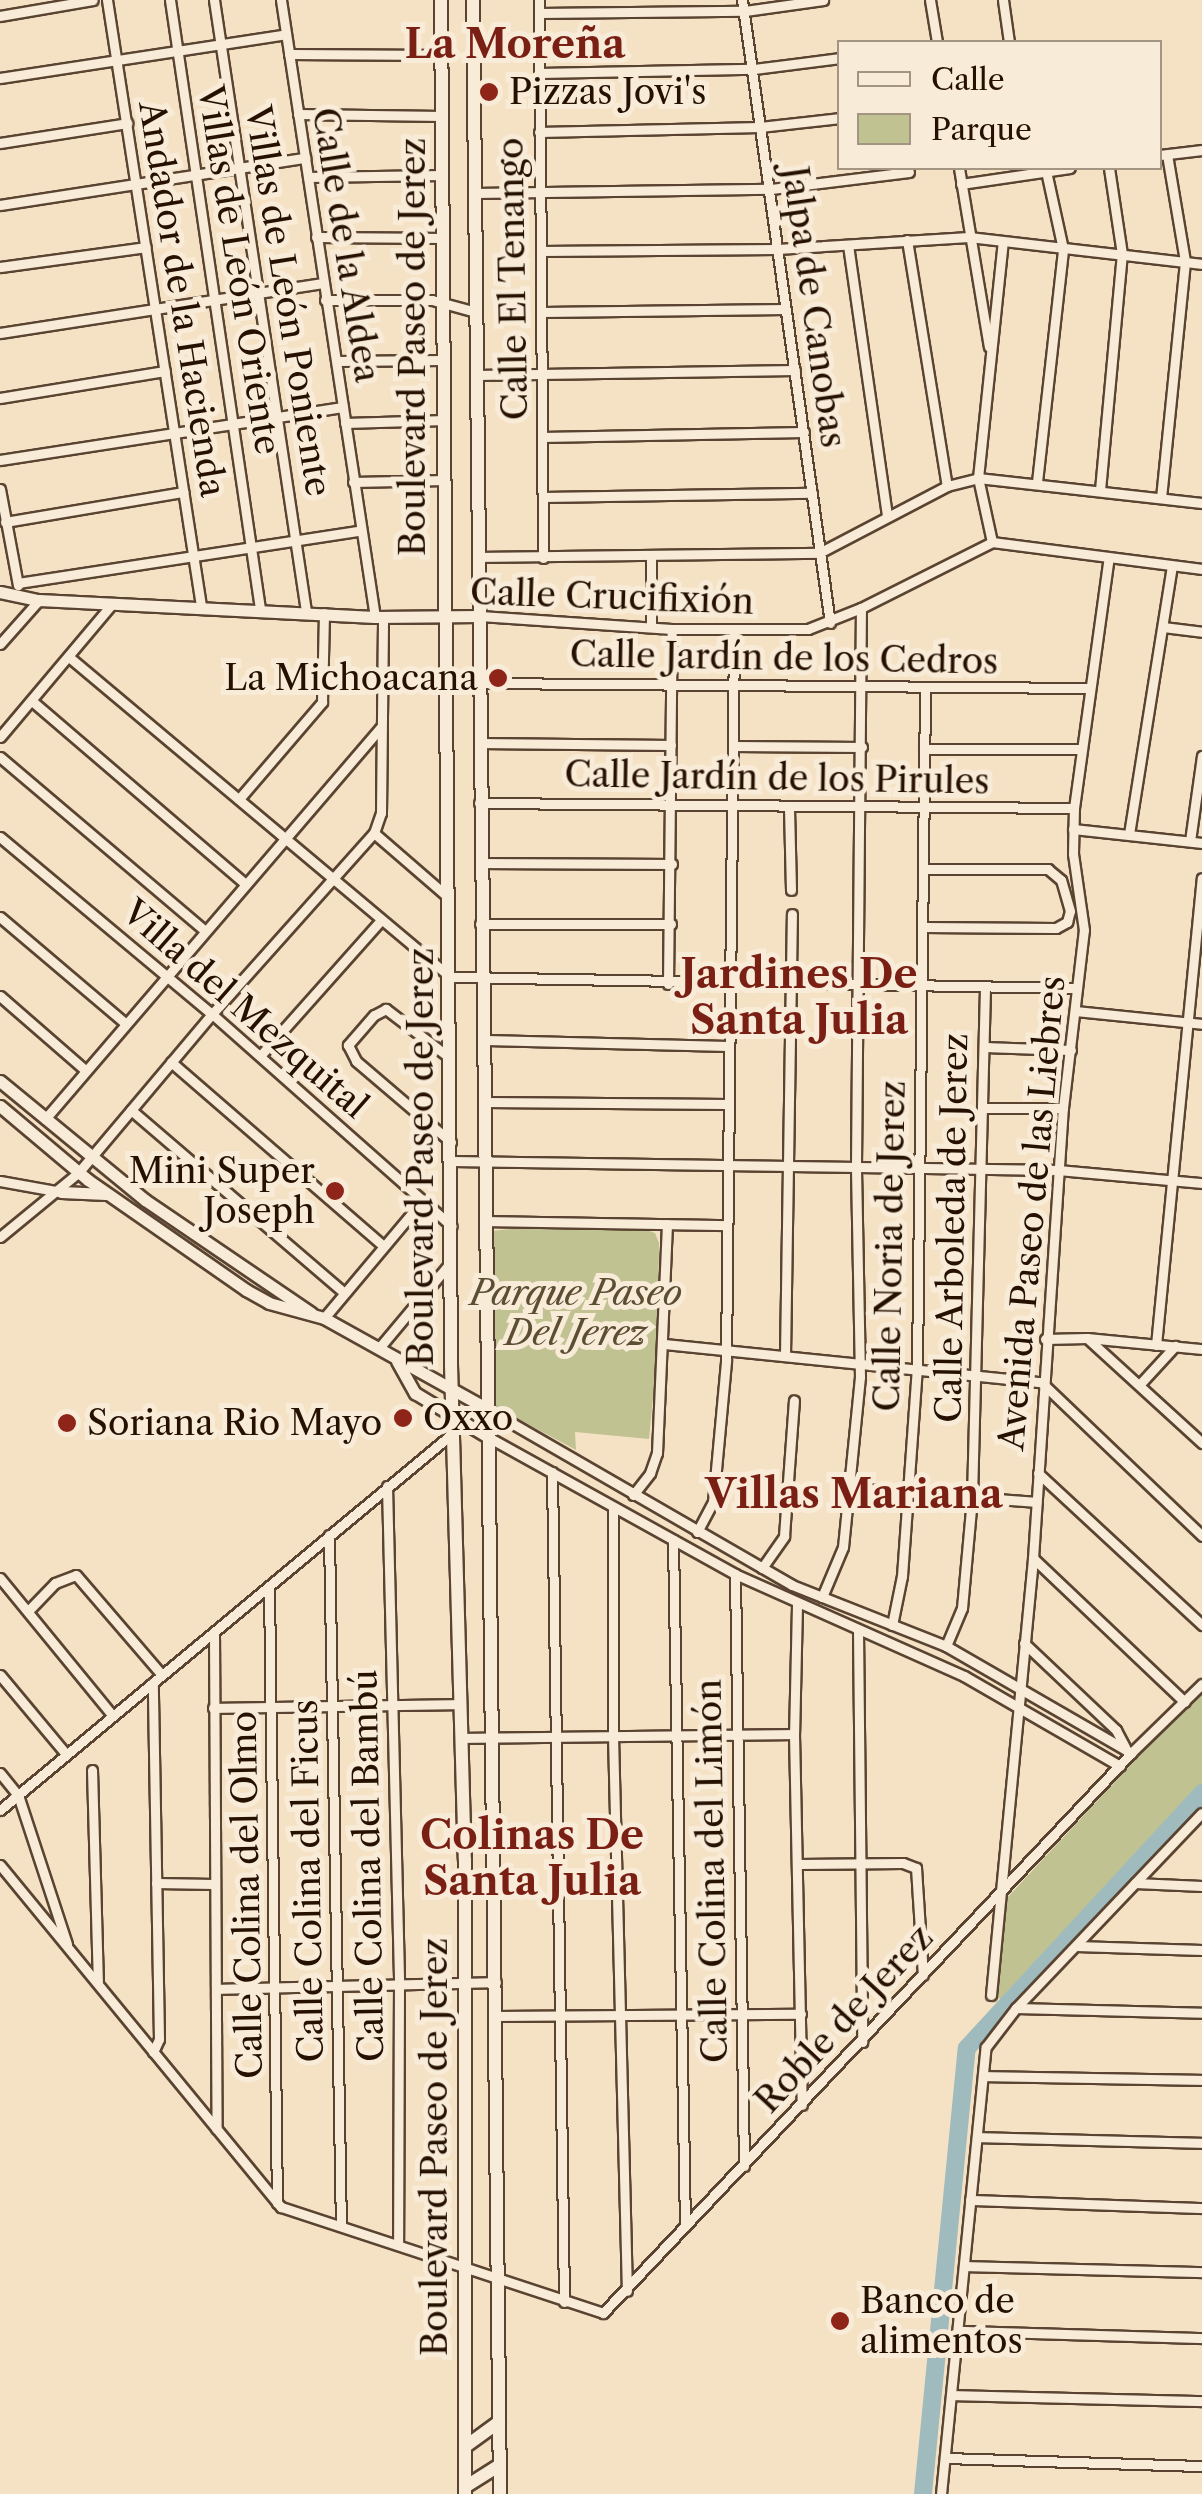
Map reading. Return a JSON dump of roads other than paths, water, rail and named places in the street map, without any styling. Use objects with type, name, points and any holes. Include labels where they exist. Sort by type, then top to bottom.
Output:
[{"type":"main road","name":"Boulevard Paseo de Jerez","points":[[441,0],[453,1433],[465,1983],[465,2490]]},
{"type":"main road","name":"Boulevard Paseo de Jerez","points":[[474,0],[480,924],[486,1040],[500,2494]]},
{"type":"main road","points":[[466,2446],[499,2422]]},
{"type":"main road","points":[[465,2490],[500,2465]]},
{"type":"street","points":[[0,16],[93,0]]},
{"type":"street","name":"Andador de la Hacienda","points":[[107,0],[201,606]]},
{"type":"street","name":"Villas de León Oriente","points":[[170,0],[260,608]]},
{"type":"street","name":"Villas de León Poniente","points":[[214,0],[306,611]]},
{"type":"street","name":"Calle de la Aldea","points":[[281,0],[359,530],[379,617],[380,813],[374,833]]},
{"type":"street","name":"Calle El Tenango","points":[[539,0],[543,558]]},
{"type":"street","points":[[539,13],[818,0]]},
{"type":"street","points":[[930,0],[937,40]]},
{"type":"street","points":[[1003,0],[1009,40]]},
{"type":"street","name":"Jalpa de Canobas","points":[[744,5],[830,622]]},
{"type":"street","points":[[0,78],[286,34]]},
{"type":"street","points":[[289,54],[440,55]]},
{"type":"street","points":[[539,72],[754,69],[837,58]]},
{"type":"street","points":[[298,114],[442,116]]},
{"type":"street","points":[[539,132],[760,127],[837,118]]},
{"type":"street","points":[[0,143],[127,122]]},
{"type":"street","points":[[1161,498],[1185,261],[1163,155],[1202,150]]},
{"type":"street","points":[[0,204],[305,158]]},
{"type":"street","points":[[958,170],[991,361]]},
{"type":"street","points":[[962,184],[1026,171],[1054,170]]},
{"type":"street","points":[[1100,490],[1122,254],[1109,170]]},
{"type":"street","points":[[1037,482],[1063,249],[1046,171]]},
{"type":"street","points":[[476,192],[771,189],[909,172]]},
{"type":"street","points":[[308,177],[442,175]]},
{"type":"street","points":[[316,237],[444,238]]},
{"type":"street","points":[[541,252],[778,249],[969,237],[1202,264]]},
{"type":"street","points":[[907,240],[947,486]]},
{"type":"street","points":[[1003,241],[978,478],[992,542],[1202,569]]},
{"type":"street","points":[[848,245],[887,514]]},
{"type":"street","points":[[0,267],[146,247]]},
{"type":"street","points":[[0,333],[323,283]]},
{"type":"street","points":[[325,300],[444,302],[476,312]]},
{"type":"street","points":[[542,312],[785,309]]},
{"type":"street","points":[[336,361],[442,360]]},
{"type":"street","points":[[476,375],[795,370]]},
{"type":"street","points":[[0,398],[165,372]]},
{"type":"street","points":[[0,460],[343,407]]},
{"type":"street","points":[[345,423],[444,420]]},
{"type":"street","points":[[542,436],[804,432]]},
{"type":"street","points":[[480,557],[819,553],[887,514],[947,486],[978,478],[1202,503]]},
{"type":"street","points":[[353,482],[445,480]]},
{"type":"street","points":[[0,490],[20,597]]},
{"type":"street","points":[[4,522],[183,492]]},
{"type":"street","points":[[543,498],[812,493]]},
{"type":"street","points":[[18,583],[359,530]]},
{"type":"street","name":"Calle Crucifixión","points":[[0,592],[39,600],[260,608],[379,617],[480,616],[672,628],[808,629],[861,608],[992,542]]},
{"type":"street","points":[[651,557],[651,627]]},
{"type":"street","name":"Avenida Paseo de las Liebres","points":[[991,1995],[1032,1558],[1041,1382],[1063,1108],[1084,917],[1074,808],[1110,557]]},
{"type":"street","points":[[1129,834],[1172,566]]},
{"type":"street","points":[[0,644],[39,600]]},
{"type":"street","points":[[0,737],[113,603]]},
{"type":"street","points":[[822,1598],[840,1561],[860,1377],[856,1362],[856,1166],[861,608]]},
{"type":"street","points":[[239,799],[322,702],[324,613]]},
{"type":"street","points":[[1163,627],[1202,632]]},
{"type":"street","points":[[668,984],[672,628]]},
{"type":"street","points":[[697,1532],[712,1502],[726,1350],[734,630]]},
{"type":"street","points":[[69,657],[450,977],[858,988],[1077,988]]},
{"type":"street","name":"Calle Jardín de los Cedros","points":[[479,683],[1090,688]]},
{"type":"street","name":"Calle Noria de Jerez","points":[[892,1624],[902,1576],[917,1367],[925,688]]},
{"type":"street","points":[[32,701],[244,883]]},
{"type":"street","points":[[45,1120],[164,975],[381,728]]},
{"type":"street","points":[[479,742],[670,745]]},
{"type":"street","points":[[732,746],[862,747]]},
{"type":"street","points":[[924,749],[1081,748]]},
{"type":"street","points":[[1190,841],[1202,756]]},
{"type":"street","points":[[0,757],[204,930]]},
{"type":"street","name":"Calle Jardín de los Pirules","points":[[479,803],[1074,808]]},
{"type":"street","points":[[789,808],[791,890]]},
{"type":"street","points":[[1073,829],[1202,843]]},
{"type":"street","points":[[0,1237],[61,1192],[212,1014],[374,833],[448,898]]},
{"type":"street","name":"Villa del Mezquital","points":[[0,836],[212,1014],[452,1226]]},
{"type":"street","points":[[480,863],[672,864]]},
{"type":"street","points":[[924,868],[1048,869],[1061,880],[1070,911],[1068,922],[1056,928],[924,927]]},
{"type":"street","points":[[1156,1345],[1202,878]]},
{"type":"street","points":[[785,1355],[792,914]]},
{"type":"street","points":[[0,916],[124,1023]]},
{"type":"street","points":[[260,1056],[381,920]]},
{"type":"street","points":[[480,924],[670,924]]},
{"type":"street","name":"Calle Arboleda de Jerez","points":[[946,1646],[964,1593],[972,1498],[985,988]]},
{"type":"street","points":[[0,996],[84,1070]]},
{"type":"street","points":[[451,1142],[356,1061],[348,1045],[374,1015],[386,1009],[452,1060]]},
{"type":"street","points":[[1075,1011],[1202,1024]]},
{"type":"street","points":[[486,1040],[728,1046]]},
{"type":"street","points":[[985,1047],[1072,1050]]},
{"type":"street","points":[[171,1062],[382,1245]]},
{"type":"street","points":[[0,1082],[90,1158],[311,1312],[453,1388],[762,1568],[822,1598],[946,1646],[1128,1751]]},
{"type":"street","points":[[486,1102],[728,1104]]},
{"type":"street","points":[[0,1106],[78,1173],[246,1290],[284,1308],[311,1312]]},
{"type":"street","points":[[983,1108],[1063,1108]]},
{"type":"street","points":[[131,1110],[343,1292]]},
{"type":"street","points":[[452,1161],[1058,1170],[1202,1183]]},
{"type":"street","points":[[0,1181],[61,1192],[108,1194]]},
{"type":"street","points":[[324,1318],[422,1200]]},
{"type":"street","points":[[487,1221],[727,1225]]},
{"type":"street","points":[[633,1495],[650,1473],[657,1453],[667,1224]]},
{"type":"street","points":[[378,1348],[452,1260]]},
{"type":"street","points":[[1087,1338],[1202,1443]]},
{"type":"street","points":[[1045,1339],[1087,1338],[1199,1351]]},
{"type":"street","points":[[664,1344],[1041,1382],[1202,1536]]},
{"type":"street","points":[[1140,1384],[1175,1346]]},
{"type":"street","points":[[397,1361],[415,1393],[488,1437],[735,1574],[797,1605],[964,1676],[1120,1766]]},
{"type":"street","points":[[762,1568],[784,1536],[794,1400]]},
{"type":"street","points":[[0,1810],[453,1433]]},
{"type":"street","points":[[552,1472],[564,2302]]},
{"type":"street","points":[[1038,1473],[1202,1625]]},
{"type":"street","name":"Calle Colina del Bambú","points":[[387,1486],[399,1984],[398,2245]]},
{"type":"street","points":[[850,1488],[1036,1502]]},
{"type":"street","points":[[614,1507],[614,1736],[628,2290]]},
{"type":"street","name":"Calle Colina del Ficus","points":[[329,1535],[341,2226]]},
{"type":"street","points":[[672,1540],[685,2226]]},
{"type":"street","points":[[1032,1558],[1185,1702]]},
{"type":"street","name":"Calle Colina del Limón","points":[[735,1574],[744,2166]]},
{"type":"street","points":[[28,1611],[54,1583],[76,1575],[162,1676]]},
{"type":"street","points":[[0,1578],[113,1716]]},
{"type":"street","name":"Calle Colina del Olmo","points":[[269,1586],[277,2203]]},
{"type":"street","points":[[797,1605],[794,1734],[802,2105]]},
{"type":"street","points":[[858,1630],[862,2042]]},
{"type":"street","points":[[214,1632],[216,2128]]},
{"type":"street","points":[[1024,1642],[1116,1730],[1128,1751]]},
{"type":"street","points":[[0,1674],[66,1754]]},
{"type":"street","points":[[153,1683],[159,2039],[153,2052]]},
{"type":"street","name":"Roble de Jerez","points":[[277,2203],[603,2313],[1120,1766],[1128,1751],[1202,1684]]},
{"type":"street","points":[[212,1708],[461,1704]]},
{"type":"street","points":[[462,1738],[794,1734]]},
{"type":"street","points":[[92,1770],[98,1985]]},
{"type":"street","points":[[0,1773],[18,1795],[65,1946]]},
{"type":"street","points":[[941,2494],[990,2039],[1202,1813]]},
{"type":"street","points":[[799,1864],[903,1863],[916,1868],[923,1975]]},
{"type":"street","points":[[0,1865],[277,2203]]},
{"type":"street","points":[[156,1883],[214,1884]]},
{"type":"street","points":[[1135,1883],[1202,1886]]},
{"type":"street","points":[[1076,1946],[1202,1950]]},
{"type":"street","points":[[217,1989],[496,1982]]},
{"type":"street","points":[[1016,2008],[1202,2013]]},
{"type":"street","points":[[496,2016],[800,2014]]},
{"type":"street","points":[[984,2076],[1202,2080]]},
{"type":"street","points":[[978,2137],[1202,2143]]},
{"type":"street","points":[[970,2200],[1202,2208]]},
{"type":"street","points":[[966,2266],[1202,2272]]},
{"type":"street","points":[[961,2331],[1202,2338]]},
{"type":"street","points":[[952,2395],[1202,2402]]},
{"type":"street","points":[[945,2458],[1202,2466]]},
{"type":"waterway","points":[[923,2494],[967,2048],[1202,1793]]},
{"type":"place","name":"Pizzas Jovi's","points":[[489,92]]},
{"type":"place","name":"La Michoacana","points":[[498,678]]},
{"type":"place","name":"Mini Super Joseph","points":[[335,1191]]},
{"type":"place","name":"Oxxo","points":[[403,1418]]},
{"type":"place","name":"Soriana Rio Mayo","points":[[67,1423]]},
{"type":"place","name":"Banco de alimentos","points":[[840,2321]]},
{"type":"district","name":"La Moreña","points":[[515,44]]},
{"type":"district","name":"Jardines De Santa Julia","points":[[799,997]]},
{"type":"district","name":"Villas Mariana","points":[[854,1494]]},
{"type":"district","name":"Colinas De Santa Julia","points":[[532,1858]]},
{"type":"park label","name":"Parque Paseo Del Jerez","points":[[576,1313]]}]
